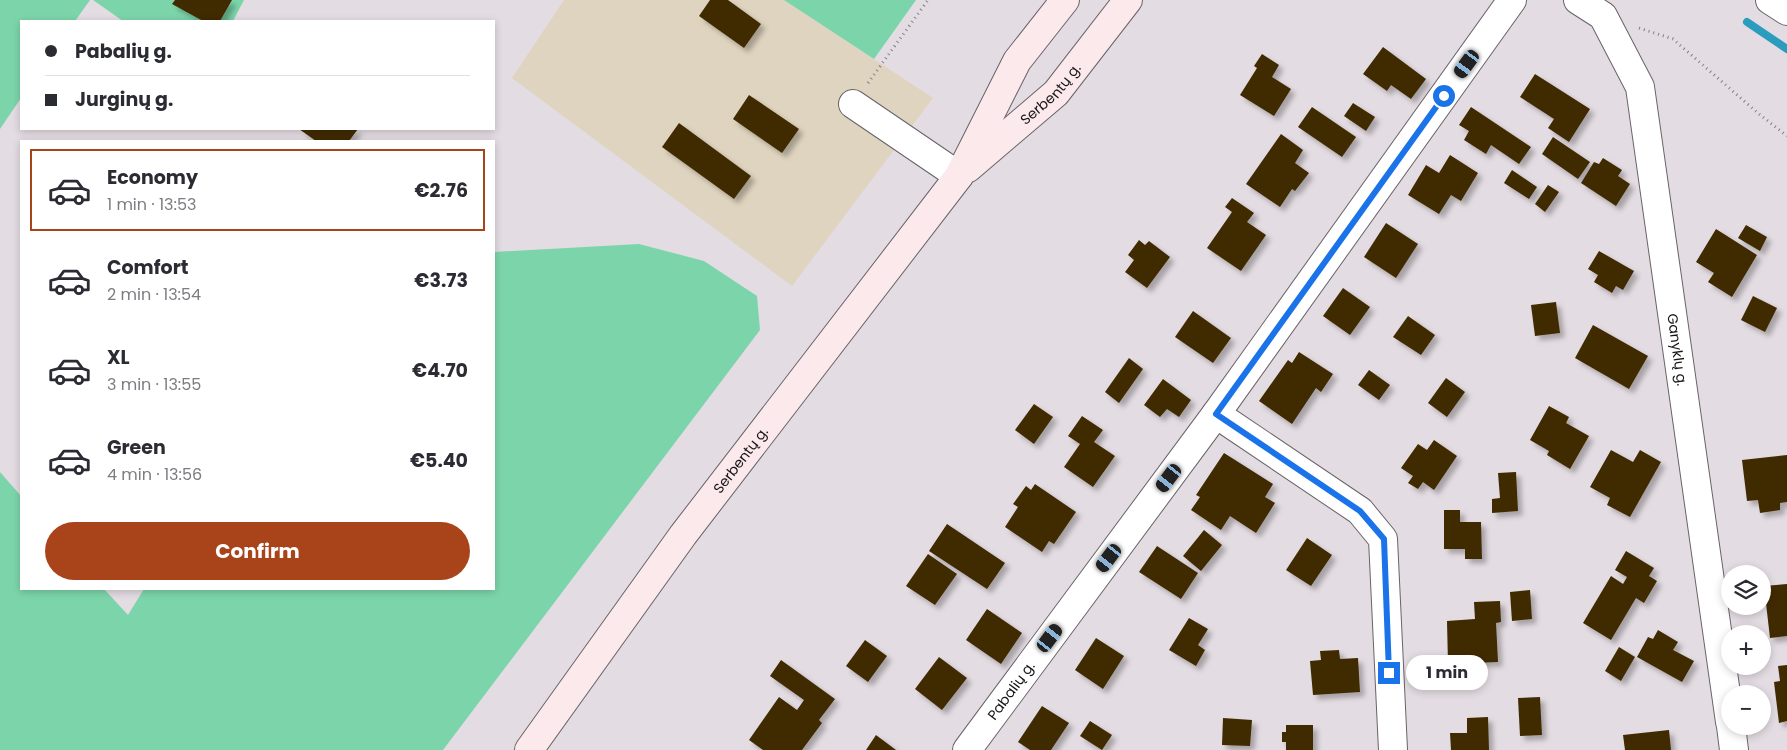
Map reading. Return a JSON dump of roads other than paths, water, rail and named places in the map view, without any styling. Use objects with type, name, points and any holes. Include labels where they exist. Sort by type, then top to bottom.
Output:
[{"type":"main road","name":"Serbentų g.","points":[[529,750],[683,535],[959,176],[1017,61],[1065,0]]},
{"type":"main road","name":"Serbentų g.","points":[[959,176],[1056,93],[1128,0]]},
{"type":"street","name":"Pabalių g.","points":[[967,750],[1216,414],[1512,0]]},
{"type":"street","name":"Ganyklų g.","points":[[1578,0],[1603,16],[1640,87],[1725,685]]},
{"type":"street","points":[[1770,0],[1787,11]]},
{"type":"street","points":[[853,104],[959,176]]},
{"type":"street","points":[[1216,414],[1360,511],[1384,539],[1393,750]]},
{"type":"street","points":[[1732,735],[1734,750]]},
{"type":"waterway","points":[[1747,22],[1787,49]]}]
